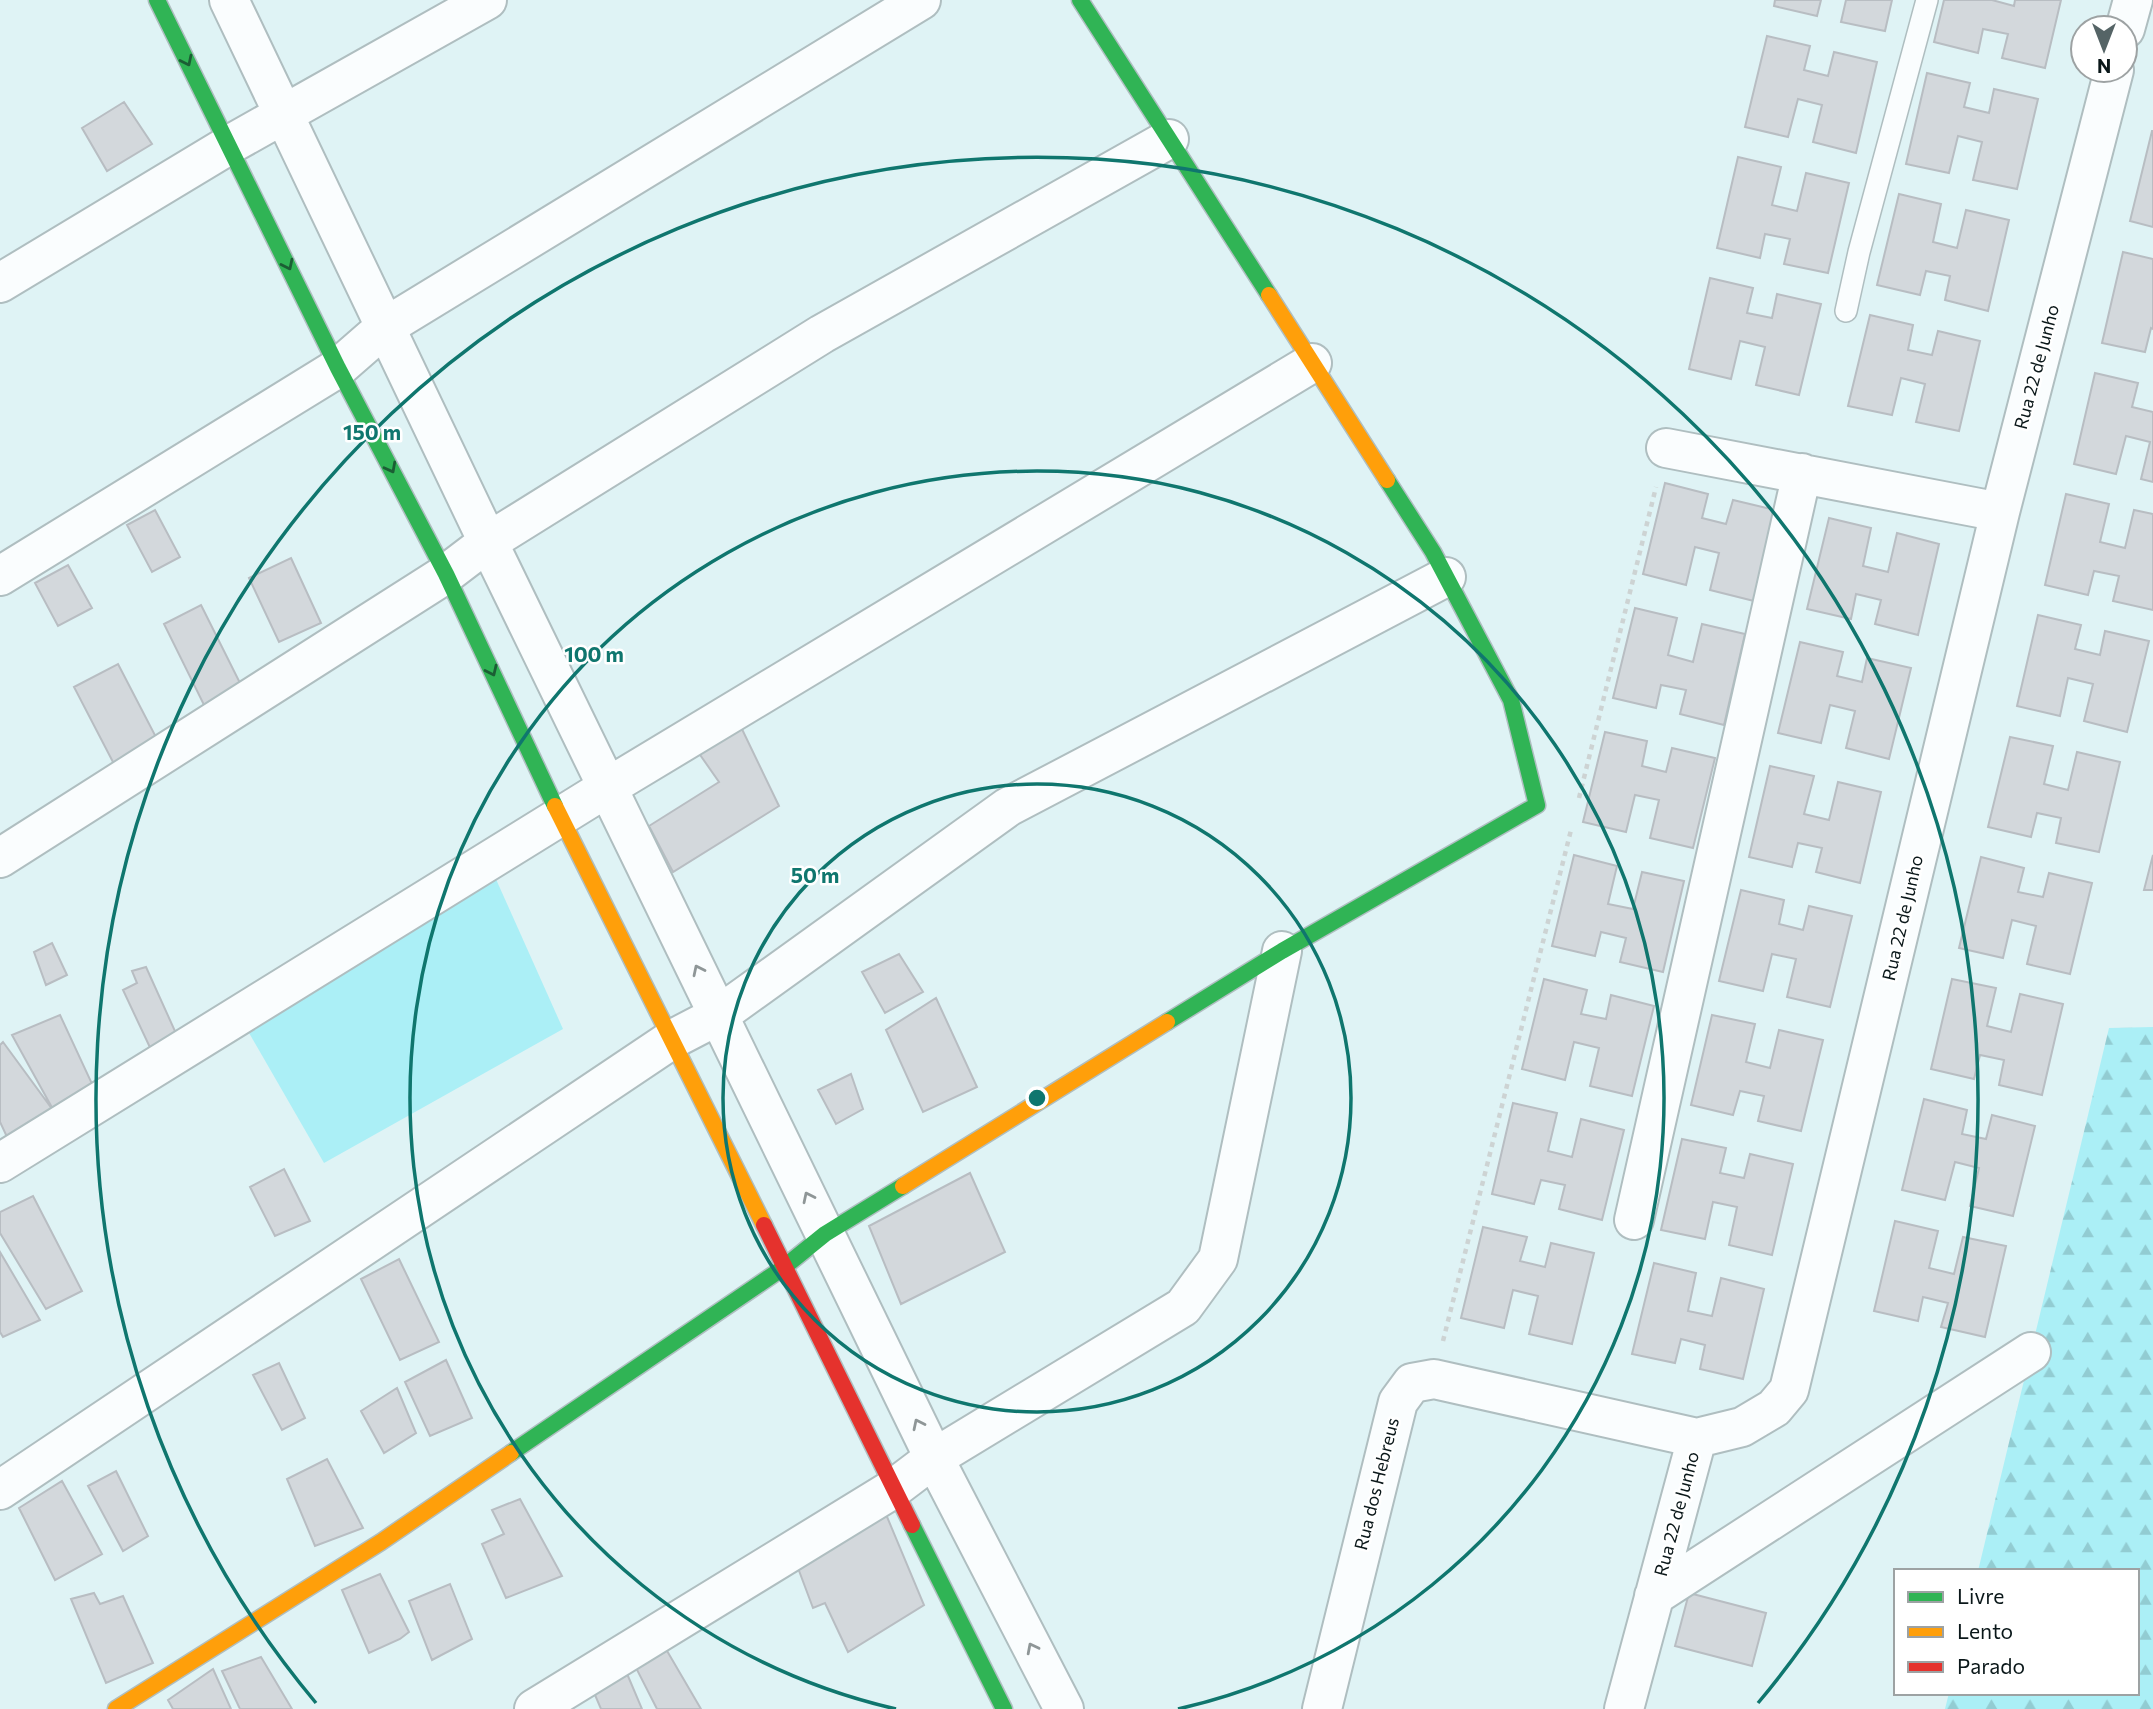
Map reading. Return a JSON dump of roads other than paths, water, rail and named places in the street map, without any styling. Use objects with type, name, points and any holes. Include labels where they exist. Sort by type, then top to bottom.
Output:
[{"type":"street","points":[[156,0],[338,368],[446,574],[561,818],[893,1489],[996,1706]]},
{"type":"street","points":[[229,0],[488,542],[934,1458],[1064,1709]]},
{"type":"street","points":[[0,283],[229,145],[486,0]]},
{"type":"street","points":[[0,576],[338,368],[385,327],[921,0]]},
{"type":"street","points":[[116,1709],[382,1542],[783,1268],[825,1234],[1282,951],[1537,805],[1511,701],[1433,552],[1080,0]]},
{"type":"street","name":"Rua 22 de Junho","points":[[1624,1709],[1697,1438],[1742,1427],[1774,1408],[1789,1390],[2000,512],[2110,84]]},
{"type":"street","points":[[0,858],[446,574],[488,542],[822,334],[1169,139]]},
{"type":"street","points":[[0,1163],[608,787],[1312,363]]},
{"type":"street","points":[[1666,448],[2000,512]]},
{"type":"street","points":[[1634,1220],[1802,473]]},
{"type":"street","points":[[0,1490],[671,1040],[719,1015],[1008,807],[1446,577]]},
{"type":"street","points":[[534,1709],[893,1489],[934,1458],[1183,1307],[1218,1259],[1282,951]]},
{"type":"street","points":[[1654,1596],[2031,1352]]},
{"type":"street","name":"Rua dos Hebreus","points":[[1322,1709],[1398,1402],[1412,1383],[1434,1379],[1697,1438]]},
{"type":"lane","points":[[1846,312],[1859,252],[1927,0]]}]
